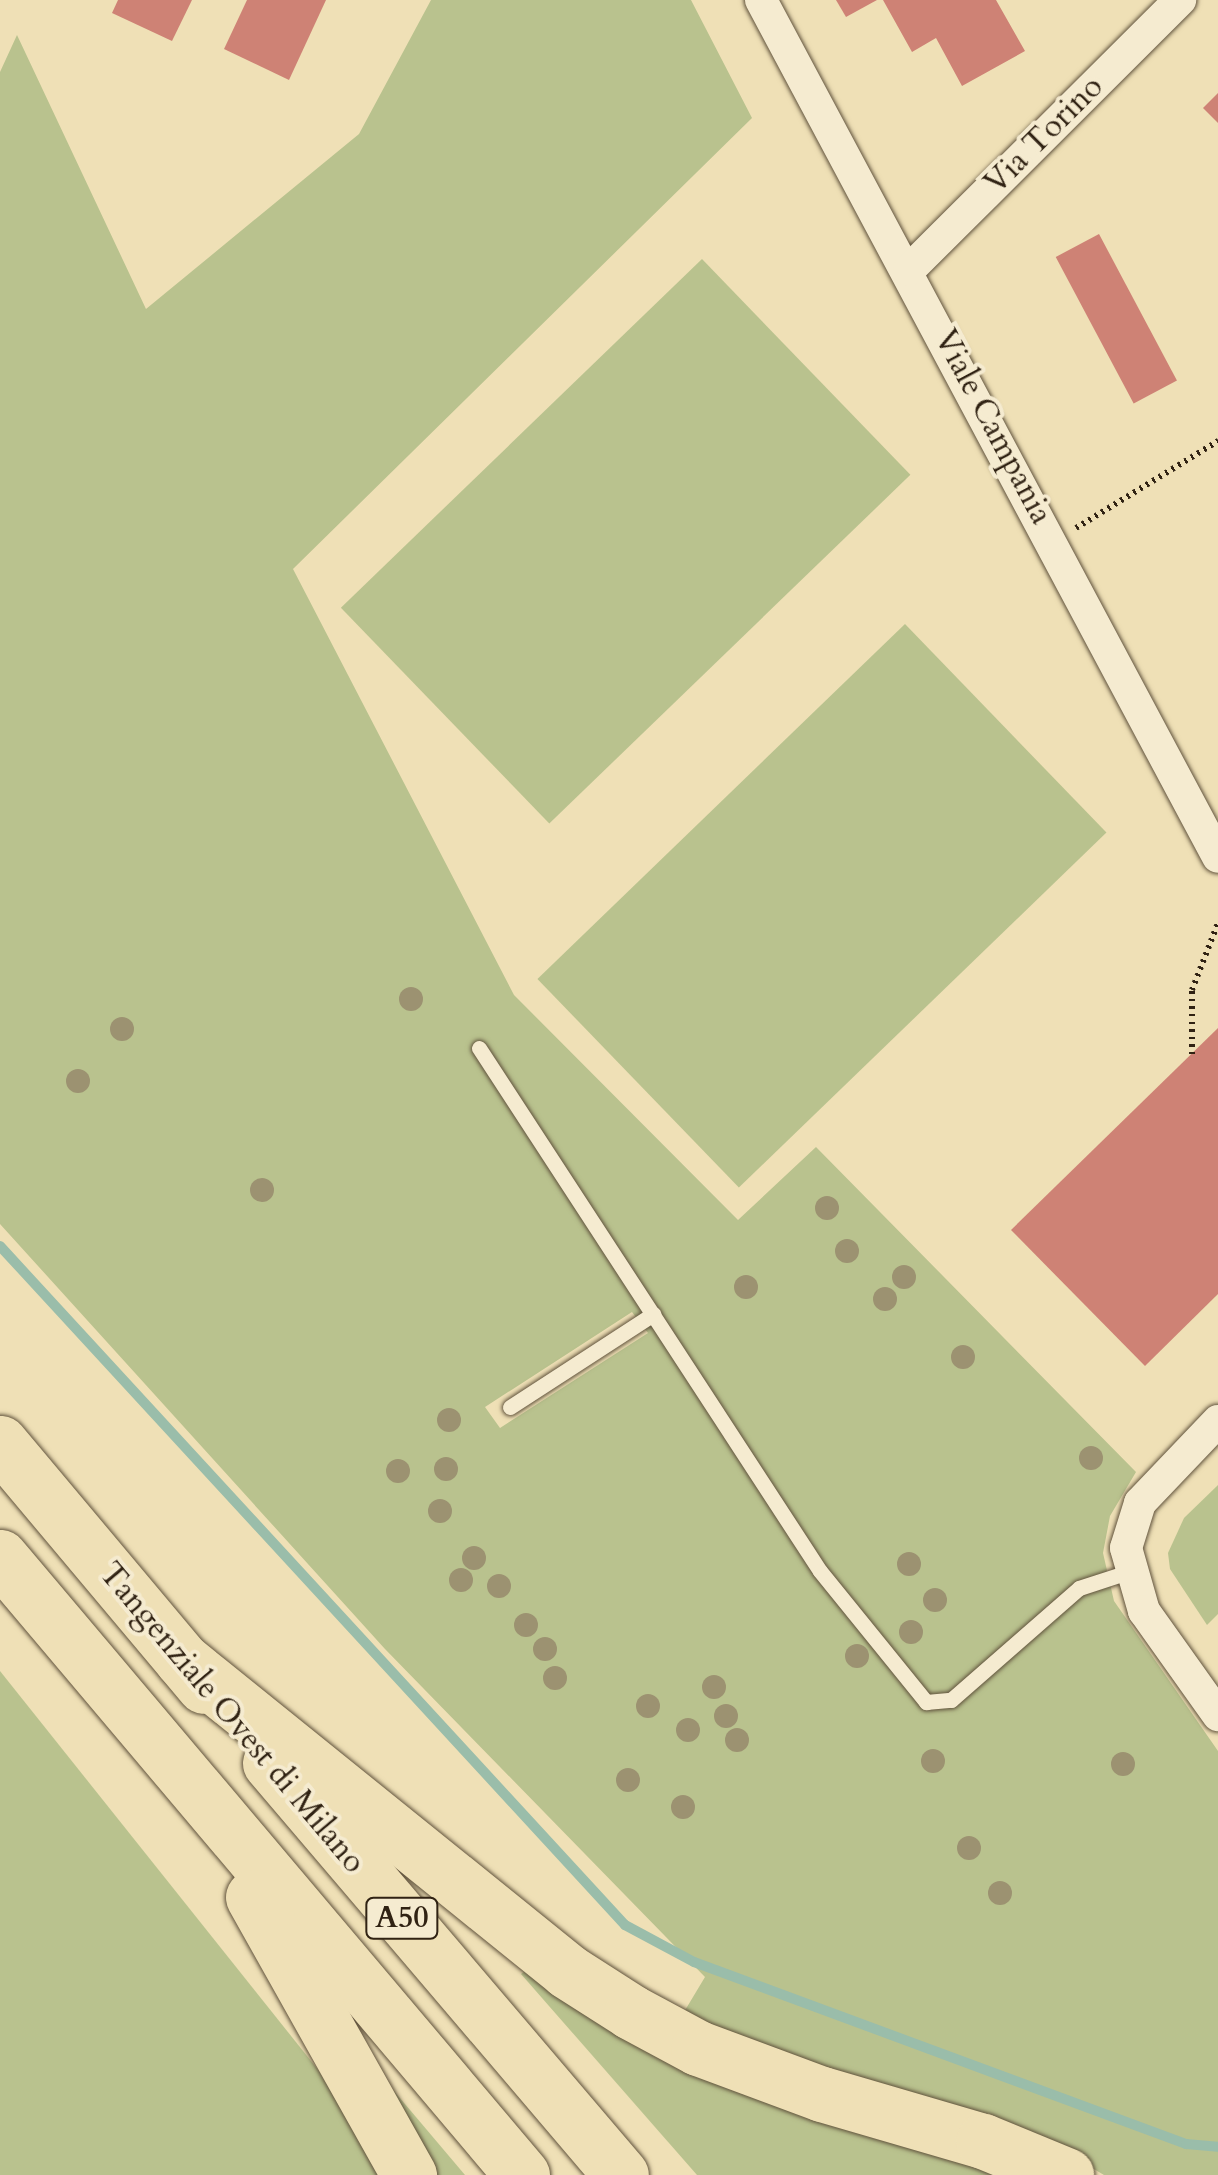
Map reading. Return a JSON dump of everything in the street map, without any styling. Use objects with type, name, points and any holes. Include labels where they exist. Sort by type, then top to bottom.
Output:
[{"type":"highway","name":"Tangenziale Ovest di Milano","points":[[0,1444],[621,2175]]},
{"type":"highway","name":"A50","points":[[0,1557],[522,2175]]},
{"type":"highway","points":[[182,1660],[553,1960],[631,2012],[698,2048],[822,2094],[983,2141],[1066,2175]]},
{"type":"highway","points":[[175,1766],[409,2175]]},
{"type":"street","name":"Viale Campania","points":[[761,0],[1054,542],[1218,858]]},
{"type":"street","name":"Via Torino","points":[[909,270],[1180,0]]},
{"type":"street","points":[[1218,1421],[1140,1503],[1129,1524],[1128,1572],[1144,1610],[1218,1715]]},
{"type":"lane","points":[[479,1048],[820,1571],[926,1702],[951,1700],[1079,1588],[1128,1572]]},
{"type":"lane","points":[[510,1407],[653,1314]]},
{"type":"path","points":[[1054,542],[1218,441]]},
{"type":"path","points":[[1192,1054],[1192,990],[1218,923]]},
{"type":"green space","points":[[431,0],[691,0],[752,118],[293,569],[514,995],[738,1220],[816,1147],[1136,1472],[1110,1516],[1103,1553],[1114,1601],[1218,1751],[1218,2175],[1104,2175],[1070,2155],[678,2022],[705,1977],[385,1649],[0,1224],[0,72],[17,35],[146,309],[359,134]],"holes":[[[632,1312],[648,1333],[500,1428],[485,1407]]]},
{"type":"green space","points":[[702,259],[910,475],[549,824],[341,608]]},
{"type":"green space","points":[[905,624],[1106,833],[739,1188],[537,979]]},
{"type":"green space","points":[[1218,1485],[1218,1614],[1207,1625],[1170,1569],[1168,1553],[1184,1518]]},
{"type":"green space","points":[[0,1671],[319,2071],[381,2175],[0,2175]]},
{"type":"green space","points":[[528,1969],[1019,2175],[697,2175],[521,1974]]},
{"type":"green space","points":[[361,2052],[465,2175],[421,2175]]},
{"type":"building","points":[[118,0],[192,0],[172,41],[112,13]]},
{"type":"building","points":[[247,0],[326,0],[289,80],[224,49]]},
{"type":"building","points":[[836,0],[877,0],[846,17]]},
{"type":"building","points":[[883,0],[996,0],[1025,51],[962,86],[936,38],[912,52]]},
{"type":"building","points":[[1218,93],[1218,123],[1203,108]]},
{"type":"building","points":[[1099,234],[1177,381],[1134,404],[1056,257]]},
{"type":"building","points":[[1218,1028],[1218,1294],[1145,1366],[1011,1230]]},
{"type":"waterway","points":[[0,1246],[625,1925],[694,1962],[1186,2144],[1218,2147]]}]
